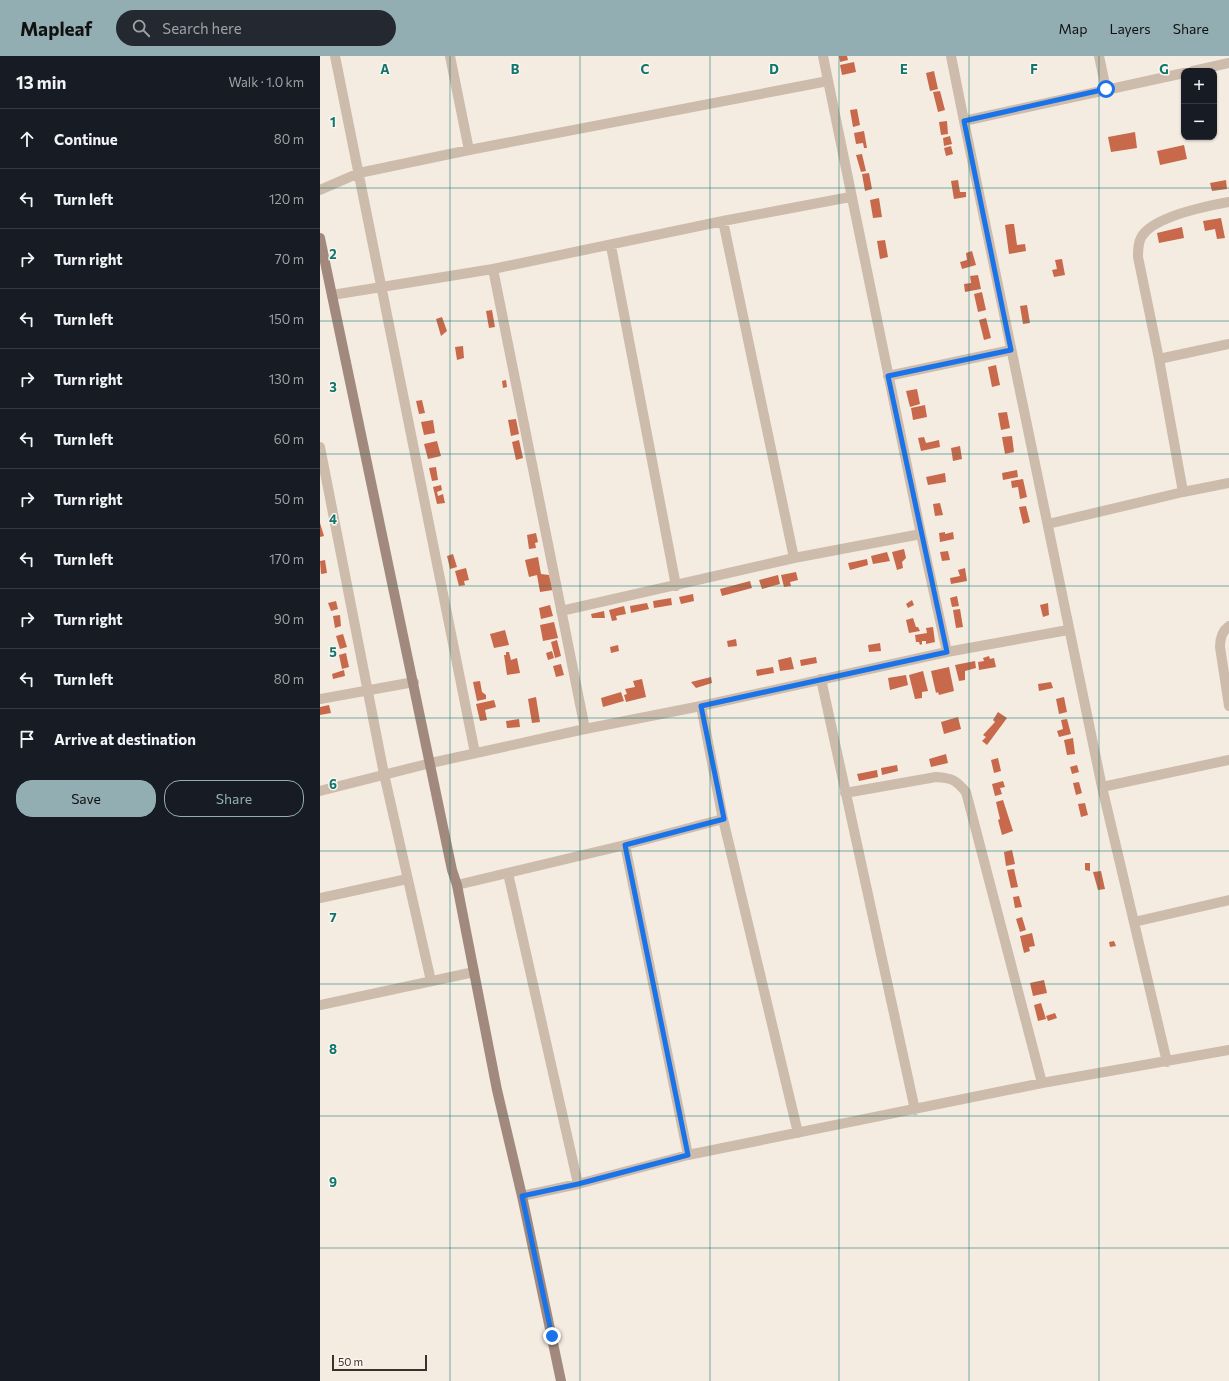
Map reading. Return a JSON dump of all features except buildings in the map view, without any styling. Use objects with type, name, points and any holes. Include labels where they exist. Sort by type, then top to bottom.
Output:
[{"type":"street","points":[[335,56],[475,753]]},
{"type":"street","points":[[450,56],[469,150]]},
{"type":"street","points":[[822,56],[850,197],[947,652]]},
{"type":"street","points":[[951,56],[1048,524],[1068,630],[1102,787],[1167,1062]]},
{"type":"street","points":[[1099,56],[1106,89]]},
{"type":"street","points":[[1208,68],[1229,64]]},
{"type":"street","points":[[964,121],[1181,74]]},
{"type":"street","points":[[320,190],[359,173],[469,150],[828,81]]},
{"type":"street","points":[[332,295],[493,269],[611,246],[723,221],[850,197]]},
{"type":"street","points":[[1183,492],[1159,360],[1138,257],[1139,242],[1143,234],[1172,217],[1193,209],[1229,202]]},
{"type":"street","points":[[723,221],[794,558]]},
{"type":"street","points":[[320,238],[457,885],[497,1090],[522,1196],[561,1381]]},
{"type":"street","points":[[611,246],[676,586]]},
{"type":"street","points":[[493,269],[585,729]]},
{"type":"street","points":[[1159,360],[1229,344]]},
{"type":"street","points":[[888,376],[1011,350]]},
{"type":"street","points":[[320,447],[384,774],[431,982]]},
{"type":"street","points":[[1048,524],[1183,492],[1229,483]]},
{"type":"street","points":[[561,611],[794,558],[921,534]]},
{"type":"street","points":[[1229,626],[1225,628],[1220,638],[1229,706]]},
{"type":"street","points":[[320,791],[430,762],[701,706],[947,652],[1068,630]]},
{"type":"street","points":[[821,679],[915,1110]]},
{"type":"street","points":[[320,699],[367,692],[414,682]]},
{"type":"street","points":[[701,706],[724,819],[798,1133]]},
{"type":"street","points":[[1102,787],[1229,760]]},
{"type":"street","points":[[845,793],[936,776],[950,778],[958,783],[966,792],[1042,1083]]},
{"type":"street","points":[[457,885],[625,845],[724,819]]},
{"type":"street","points":[[625,845],[688,1155]]},
{"type":"street","points":[[508,873],[578,1184]]},
{"type":"street","points":[[320,898],[408,879]]},
{"type":"street","points":[[1134,922],[1229,900]]},
{"type":"street","points":[[320,1005],[474,972]]},
{"type":"street","points":[[522,1196],[578,1184],[688,1155],[1042,1083],[1229,1050]]},
{"type":"route","points":[[552,1336],[522,1196],[578,1184],[688,1155],[625,845],[724,819],[701,706],[947,652],[888,376],[1011,350],[964,121],[1106,89]]}]
